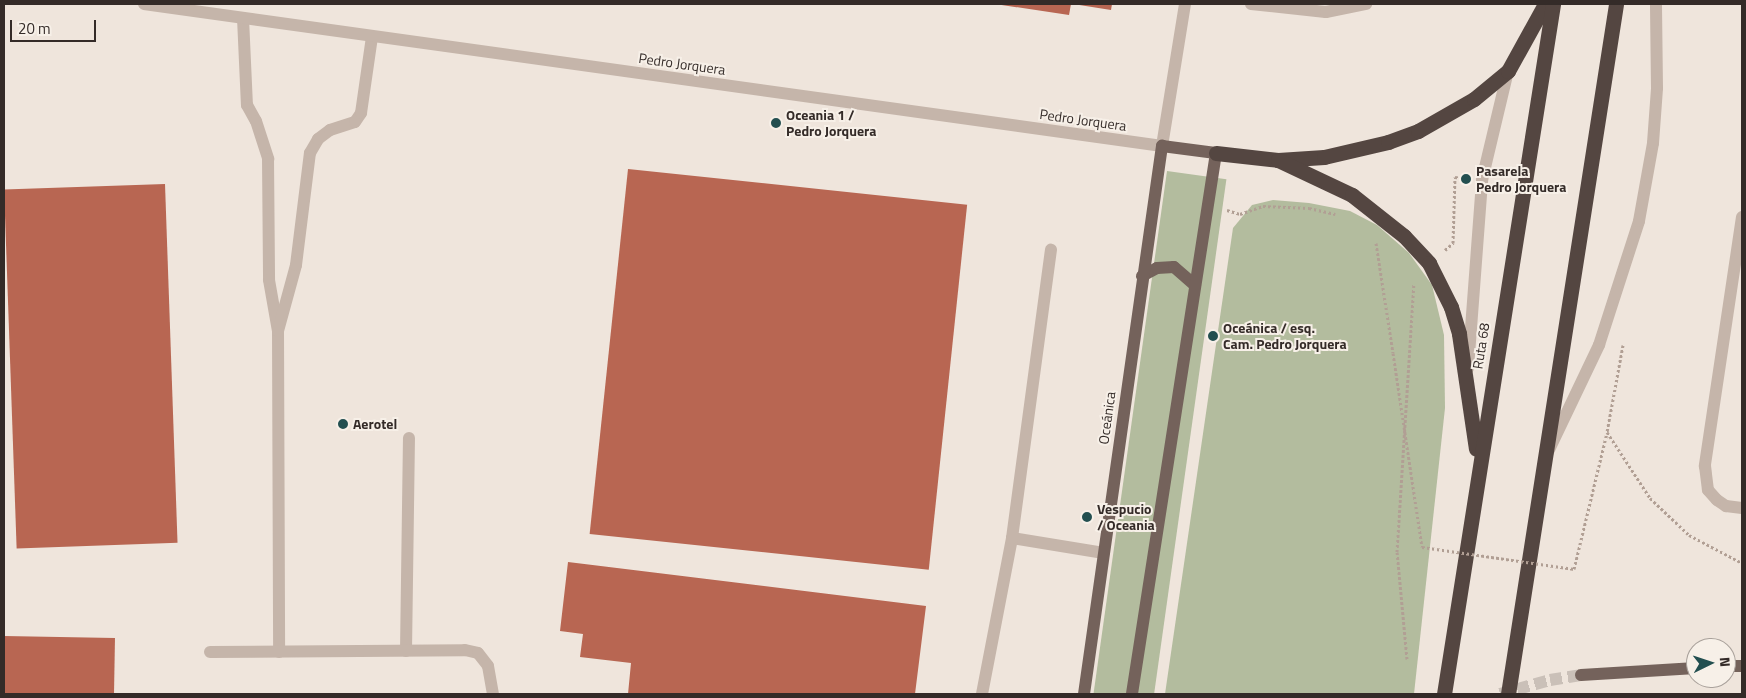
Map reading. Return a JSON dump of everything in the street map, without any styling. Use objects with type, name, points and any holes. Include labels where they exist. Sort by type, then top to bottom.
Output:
[{"type":"highway","points":[[1216,153],[1278,160],[1324,157],[1395,139],[1447,116],[1508,71],[1545,4]]},
{"type":"highway","name":"Ruta 68","points":[[1444,694],[1478,467],[1553,4]]},
{"type":"highway","points":[[1508,694],[1542,463],[1616,4]]},
{"type":"highway","points":[[1278,160],[1352,195],[1404,236],[1429,263],[1451,307],[1467,372],[1478,467]]},
{"type":"main road","name":"Pedro Jorquera","points":[[1162,146],[1216,153]]},
{"type":"main road","name":"Oceánica","points":[[1084,694],[1162,146]]},
{"type":"main road","points":[[1132,694],[1216,153]]},
{"type":"main road","points":[[1142,276],[1157,268],[1174,267],[1195,285]]},
{"type":"main road","points":[[1581,675],[1686,669]]},
{"type":"street","name":"Pedro Jorquera","points":[[144,4],[1162,146]]},
{"type":"street","points":[[1162,146],[1185,4]]},
{"type":"street","points":[[1251,4],[1326,12],[1366,4]]},
{"type":"street","points":[[1542,463],[1599,345],[1639,221],[1654,143],[1657,88],[1656,4]]},
{"type":"street","points":[[242,18],[247,106],[256,121],[268,159],[269,280],[278,331],[279,652]]},
{"type":"street","points":[[278,331],[296,265],[310,153],[318,139],[330,130],[355,122],[360,113],[372,37]]},
{"type":"street","points":[[1467,372],[1482,180],[1508,71]]},
{"type":"street","points":[[1742,217],[1705,466],[1708,490],[1726,506],[1742,508]]},
{"type":"street","points":[[982,694],[1012,538],[1051,250]]},
{"type":"street","points":[[406,651],[409,438]]},
{"type":"street","points":[[1012,538],[1104,553]]},
{"type":"street","points":[[210,652],[406,651],[478,653],[488,666],[493,694]]},
{"type":"path","points":[[1375,242],[1422,547],[1574,569],[1607,432],[1625,336]]},
{"type":"path","points":[[1407,659],[1397,552],[1414,278]]},
{"type":"path","points":[[1607,432],[1650,498],[1689,535],[1742,563]]},
{"type":"green space","points":[[1167,171],[1226,179],[1154,694],[1093,694]]},
{"type":"green space","points":[[1273,200],[1309,203],[1350,211],[1377,225],[1409,253],[1432,285],[1444,335],[1445,408],[1414,694],[1165,694],[1233,228],[1252,205]]},
{"type":"building","points":[[995,4],[1071,4],[1069,15]]},
{"type":"building","points":[[1073,4],[1112,4],[1111,10]]},
{"type":"building","points":[[628,169],[967,205],[929,570],[590,534]]},
{"type":"building","points":[[165,184],[178,543],[17,548],[4,190]]},
{"type":"building","points":[[568,562],[926,606],[915,694],[628,694],[631,663],[580,657],[583,634],[560,631]]},
{"type":"building","points":[[4,636],[115,638],[114,694],[4,694]]},
{"type":"tunnel","points":[[1500,694],[1550,680],[1581,675]]},
{"type":"place","name":"Oceania 1 / Pedro Jorquera","points":[[776,123]]},
{"type":"place","name":"Pasarela Pedro Jorquera","points":[[1466,179]]},
{"type":"place","name":"Oceánica / esq. Cam. Pedro Jorquera","points":[[1213,336]]},
{"type":"place","name":"Aerotel","points":[[343,424]]},
{"type":"place","name":"Vespucio / Oceania","points":[[1087,517]]}]
